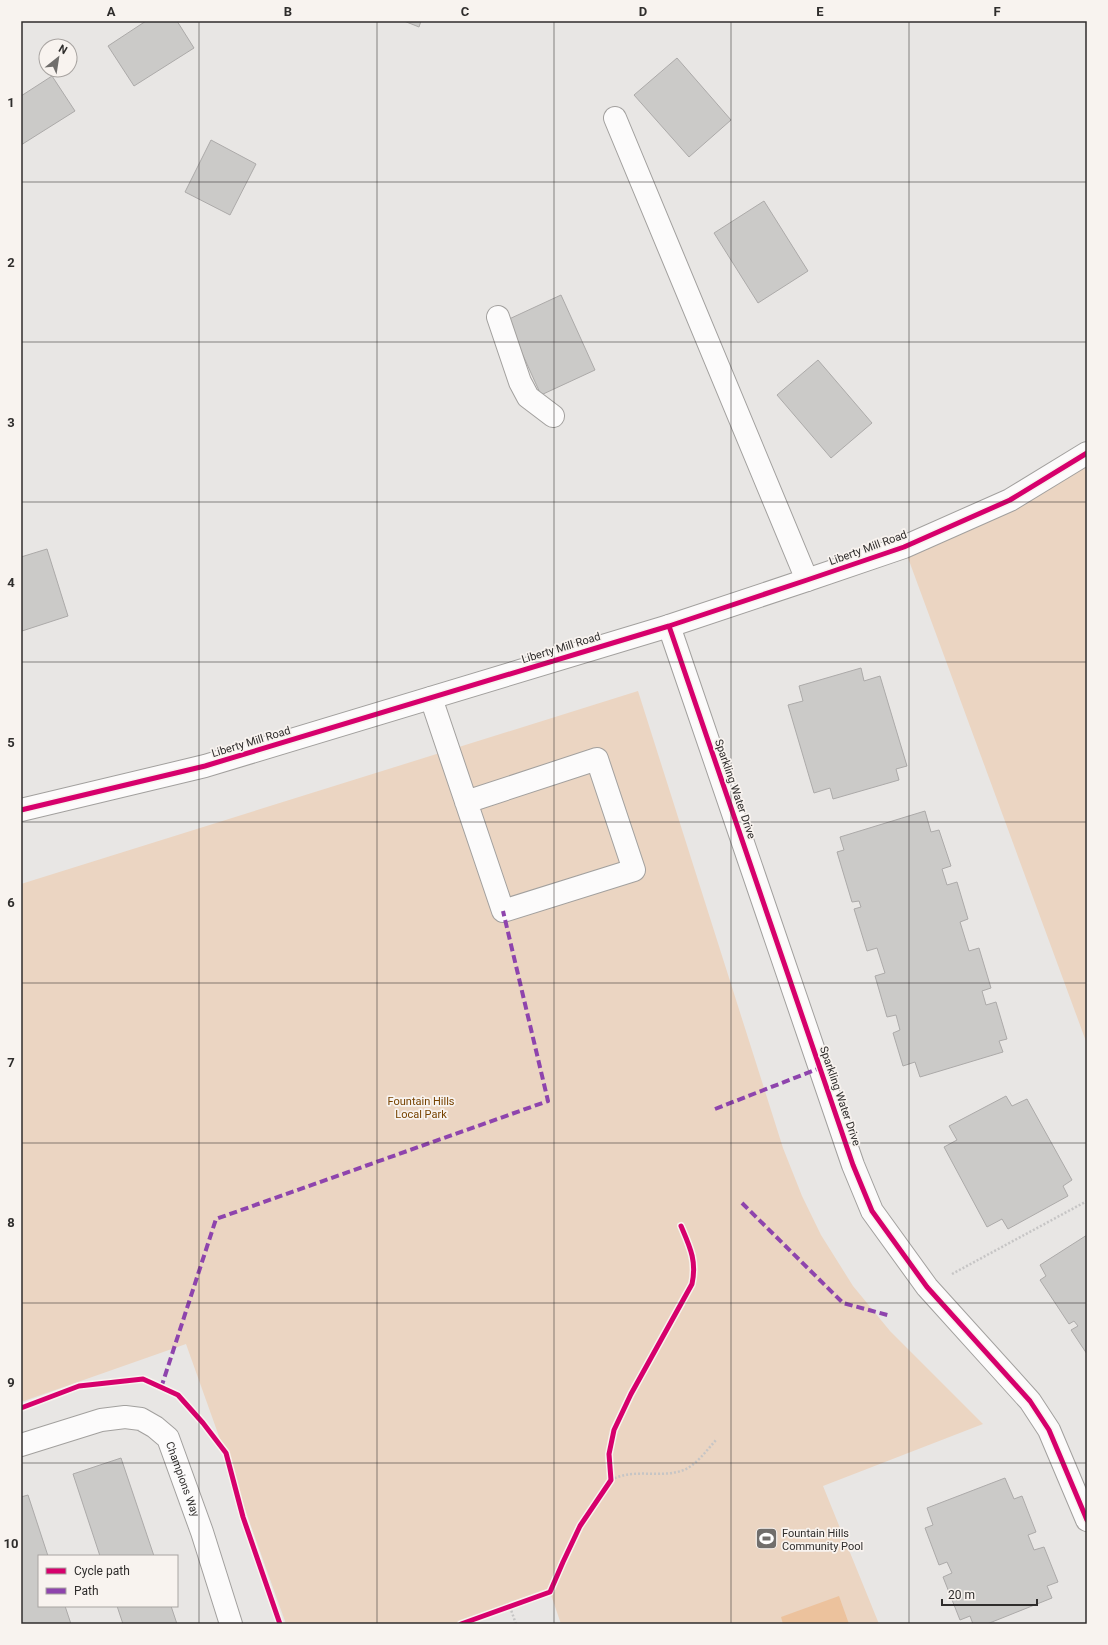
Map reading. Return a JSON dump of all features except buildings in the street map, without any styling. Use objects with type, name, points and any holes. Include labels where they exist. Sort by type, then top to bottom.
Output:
[{"type":"street","points":[[615,118],[808,580]]},
{"type":"street","points":[[498,317],[520,382],[528,397],[553,416]]},
{"type":"street","name":"Liberty Mill Road","points":[[21,810],[205,766],[669,626],[808,580],[904,547],[1010,500],[1087,453]]},
{"type":"street","name":"Sparkling Water Drive","points":[[669,626],[853,1165],[872,1211],[928,1287],[1030,1401],[1050,1430],[1087,1520]]},
{"type":"street","points":[[431,698],[466,802],[503,911],[634,870],[597,759],[466,802]]},
{"type":"street","name":"Champions Way","points":[[21,1445],[101,1420],[125,1417],[141,1419],[155,1427],[168,1438],[202,1532],[231,1624]]},
{"type":"path","points":[[928,1287],[1087,1201]]},
{"type":"path","points":[[611,1480],[628,1474],[681,1471],[699,1459],[716,1440]]},
{"type":"path","points":[[607,1487],[611,1480],[610,1474]]},
{"type":"path","points":[[503,1609],[516,1604]]},
{"type":"path","points":[[510,1607],[516,1624]]},
{"type":"green space","points":[[1087,453],[1087,1044],[904,547]]},
{"type":"green space","name":"Fountain Hills Local Park","points":[[638,691],[783,1148],[802,1196],[821,1235],[853,1286],[890,1331],[983,1424],[823,1486],[879,1624],[561,1624],[550,1592],[461,1624],[286,1624],[186,1344],[21,1402],[21,884]]},
{"type":"shaded area","points":[[839,1596],[849,1624],[783,1624],[781,1617]]},
{"type":"marked path","points":[[161,1388],[216,1219],[548,1101],[503,911]]},
{"type":"marked path","points":[[715,1109],[820,1068]]},
{"type":"marked path","points":[[742,1203],[843,1303],[891,1316]]},
{"type":"cycle path","points":[[21,810],[205,766],[669,626],[807,580],[904,547],[1010,500],[1087,453]]},
{"type":"cycle path","points":[[669,626],[853,1165],[872,1211],[927,1287],[1030,1401],[1049,1430],[1087,1520]]},
{"type":"cycle path","points":[[461,1624],[550,1592],[580,1526],[611,1480],[609,1454],[614,1430],[631,1394],[692,1284],[694,1268],[692,1254],[681,1226]]},
{"type":"cycle path","points":[[21,1408],[79,1386],[143,1379],[178,1395],[203,1423],[226,1453],[243,1517],[280,1624]]},
{"type":"place","name":"Fountain Hills Community Pool","points":[[766,1539]]}]
